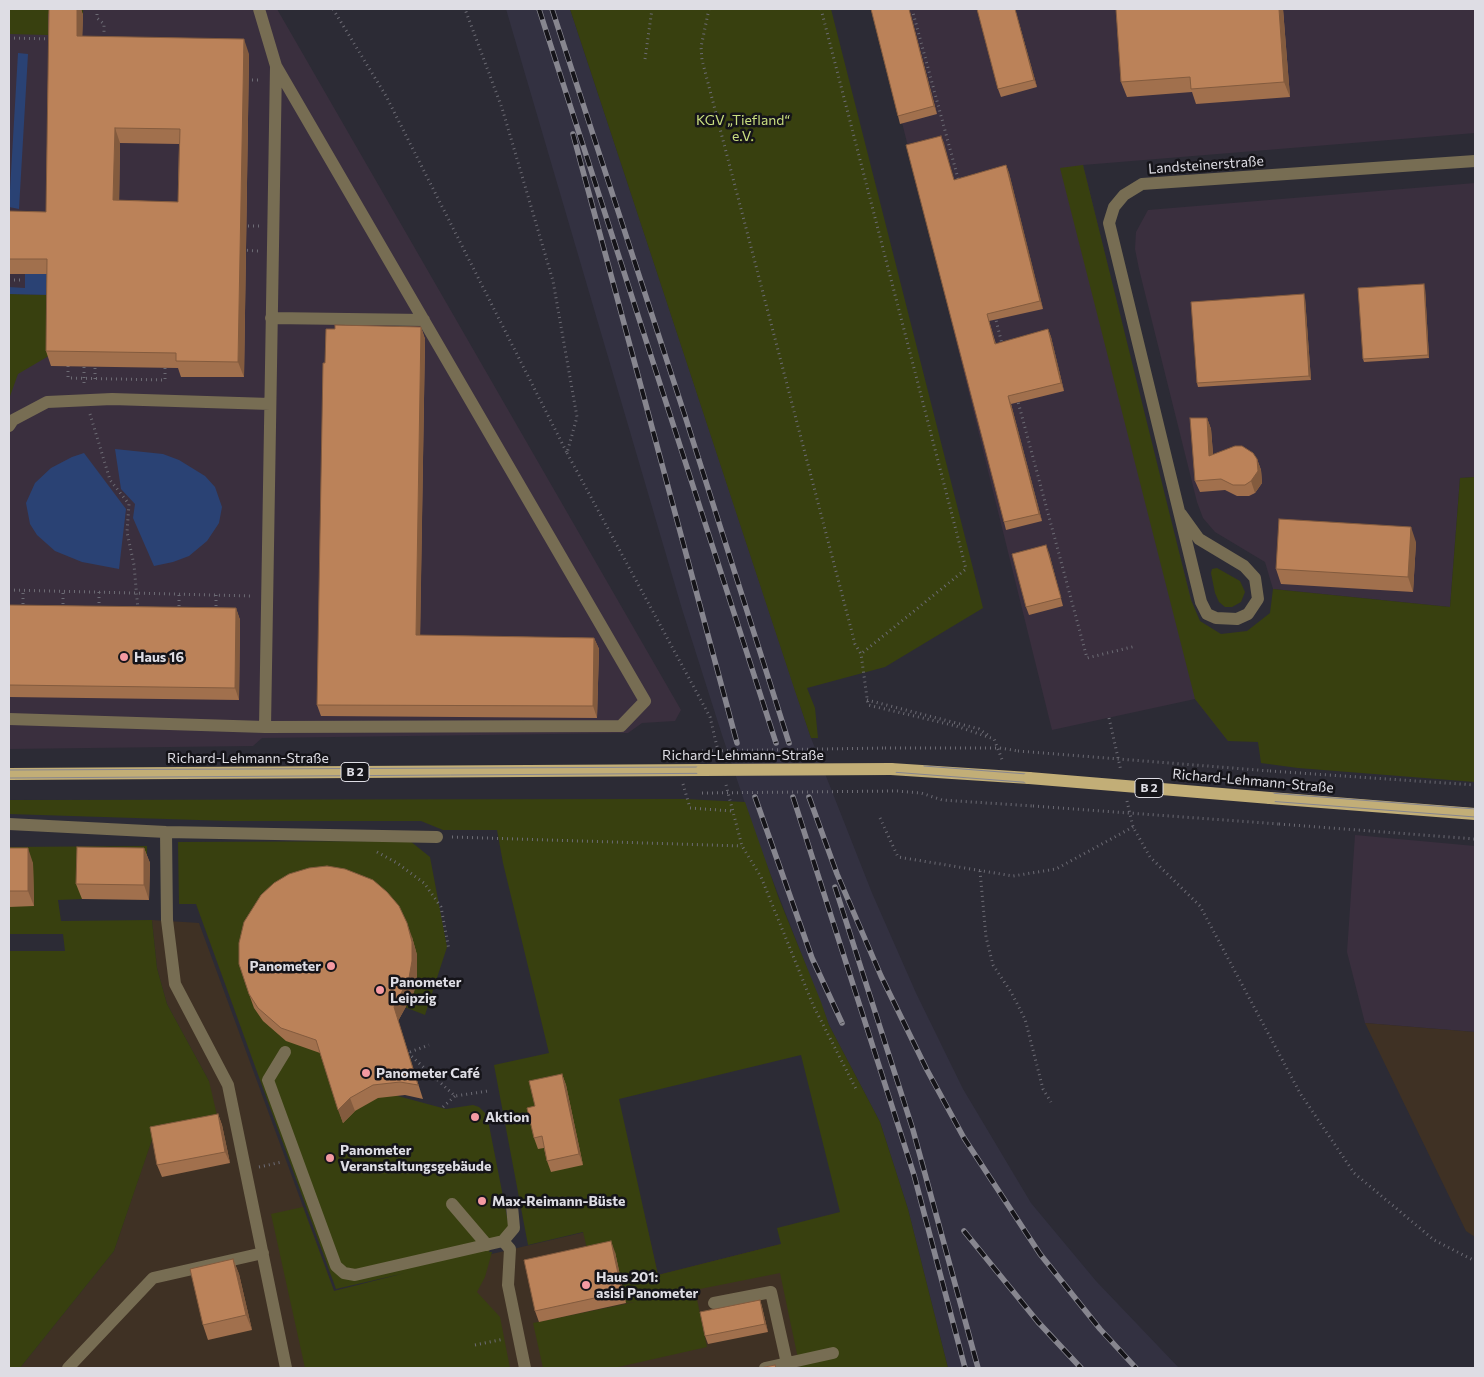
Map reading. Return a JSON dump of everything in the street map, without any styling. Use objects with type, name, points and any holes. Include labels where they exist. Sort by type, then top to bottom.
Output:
[{"type":"main road","name":"Richard-Lehmann-Straße","points":[[9,774],[891,769],[1029,778],[1475,814]]},
{"type":"street","points":[[9,719],[265,727],[621,726],[645,701],[276,66],[258,9]]},
{"type":"street","points":[[265,727],[276,66]]},
{"type":"street","name":"Landsteinerstraße","points":[[1181,514],[1199,540],[1244,566],[1255,578],[1258,599],[1248,614],[1237,618],[1216,618],[1208,614],[1201,602],[1109,223],[1114,207],[1124,194],[1142,184],[1475,161]]},
{"type":"street","points":[[271,318],[424,320]]},
{"type":"street","points":[[9,426],[12,420],[47,402],[86,400],[270,404]]},
{"type":"street","points":[[9,824],[166,832],[437,837]]},
{"type":"street","points":[[166,832],[167,920],[175,984],[228,1085],[286,1368]]},
{"type":"street","points":[[285,1052],[268,1080],[336,1266],[344,1273],[356,1275],[503,1242],[514,1228],[512,1206]]},
{"type":"street","points":[[452,1204],[487,1245]]},
{"type":"street","points":[[503,1242],[510,1248],[508,1285],[526,1368]]},
{"type":"street","points":[[68,1368],[153,1278],[263,1253]]},
{"type":"street","points":[[714,1303],[771,1292],[788,1366]]},
{"type":"street","points":[[765,1368],[788,1366],[833,1353]]},
{"type":"path","points":[[97,9],[97,18],[104,24],[104,33]]},
{"type":"path","points":[[333,9],[386,96],[567,453],[710,717]]},
{"type":"path","points":[[465,9],[502,108],[553,281],[577,417],[567,453]]},
{"type":"path","points":[[645,59],[652,9]]},
{"type":"path","points":[[709,9],[701,47],[702,60],[855,644],[861,654],[868,705],[956,726],[994,739],[1000,748]]},
{"type":"path","points":[[822,9],[966,569],[861,654]]},
{"type":"path","points":[[912,9],[961,189]]},
{"type":"path","points":[[51,29],[51,48]]},
{"type":"path","points":[[9,38],[51,39]]},
{"type":"path","points":[[246,80],[261,80]]},
{"type":"path","points":[[237,226],[272,226]]},
{"type":"path","points":[[9,280],[23,280]]},
{"type":"path","points":[[994,314],[1004,352]]},
{"type":"path","points":[[68,366],[68,378],[95,379],[165,380],[165,368]]},
{"type":"path","points":[[84,367],[84,378]]},
{"type":"path","points":[[95,367],[95,379]]},
{"type":"path","points":[[1015,390],[1087,658],[1136,646]]},
{"type":"path","points":[[86,400],[110,480],[129,504],[127,532],[139,618]]},
{"type":"path","points":[[9,590],[267,596]]},
{"type":"path","points":[[23,590],[23,617]]},
{"type":"path","points":[[63,591],[63,618]]},
{"type":"path","points":[[99,592],[99,618]]},
{"type":"path","points":[[179,594],[179,619]]},
{"type":"path","points":[[216,595],[216,620]]},
{"type":"path","points":[[1109,718],[1121,772]]},
{"type":"path","points":[[702,751],[1000,748],[1018,752],[1475,785]]},
{"type":"path","points":[[678,770],[690,808],[732,811],[742,846],[761,877],[813,1005],[856,1089]]},
{"type":"path","points":[[702,793],[897,791],[921,793],[942,800],[1475,839]]},
{"type":"path","points":[[1127,800],[1133,827],[1150,857],[1200,906],[1300,1093],[1354,1173],[1434,1240],[1475,1261]]},
{"type":"path","points":[[880,818],[898,857],[1013,876],[1056,869],[1133,827]]},
{"type":"path","points":[[437,837],[742,846]]},
{"type":"path","points":[[372,850],[397,863],[424,883],[441,907],[449,950]]},
{"type":"path","points":[[980,871],[986,937],[993,965],[1011,992],[1025,1019],[1035,1050],[1043,1089],[1051,1102]]},
{"type":"path","points":[[429,1045],[409,1053],[455,1096]]},
{"type":"path","points":[[443,1107],[455,1096],[488,1091]]},
{"type":"path","points":[[476,1345],[519,1336]]},
{"type":"shaded area","points":[[9,9],[277,9],[681,710],[675,721],[642,723],[628,733],[262,738],[253,746],[9,749]]},
{"type":"shaded area","points":[[506,9],[570,9],[811,738],[872,893],[916,993],[963,1089],[1031,1203],[1096,1281],[1179,1368],[948,1368],[908,1209],[880,1122],[829,1025],[759,845],[722,735],[682,609]]},
{"type":"shaded area","points":[[874,9],[1475,9],[1475,133],[1083,165],[1167,507],[1228,741],[1195,699],[1052,730]]},
{"type":"shaded area","points":[[1475,183],[1475,477],[1460,478],[1450,607],[1273,589],[1265,562],[1215,532],[1203,518],[1197,502],[1139,269],[1135,249],[1136,232],[1148,210]]},
{"type":"shaded area","points":[[1355,835],[1475,846],[1475,1032],[1365,1023],[1347,952]]},
{"type":"shaded area","points":[[152,920],[199,923],[334,1291],[645,1218],[658,1275],[781,1244],[912,1368],[20,1368],[114,1251],[153,1136],[209,1081],[167,1004],[157,968]]},
{"type":"shaded area","points":[[1365,1023],[1475,1032],[1475,1237],[1466,1231]]},
{"type":"green space","points":[[9,9],[83,9],[83,15],[48,14],[48,35],[9,34]]},
{"type":"green space","name":"KGV „Tiefland“ e.V.","points":[[570,9],[831,9],[983,608],[885,667],[807,688],[815,708],[818,738],[811,738],[795,691]]},
{"type":"green space","points":[[1083,165],[1191,600],[1200,621],[1221,634],[1247,631],[1270,613],[1273,589],[1450,607],[1460,478],[1475,477],[1475,782],[1298,768],[1261,763],[1258,742],[1228,741],[1195,699],[1060,168]]},
{"type":"green space","points":[[9,294],[52,295],[52,354],[18,374],[9,399]]},
{"type":"green space","points":[[1217,568],[1240,581],[1245,592],[1241,602],[1232,607],[1225,607],[1219,602],[1215,593],[1211,573],[1212,569]]},
{"type":"green space","points":[[684,799],[745,802],[778,896],[829,1025],[880,1122],[908,1209],[948,1368],[800,1368],[780,1273],[695,1290],[707,1347],[614,1368],[543,1368],[533,1323],[635,1302],[626,1303],[589,1257],[583,1232],[528,1245],[494,1065],[549,1053],[503,863],[497,830],[443,830],[421,821],[229,821],[9,814],[9,800]],"holes":[[[801,1055],[840,1212],[777,1228],[781,1244],[658,1275],[619,1099]]]},
{"type":"green space","points":[[410,841],[430,857],[447,947],[425,1015],[402,1006],[335,1079],[446,1109],[473,1105],[479,1107],[487,1115],[509,1227],[492,1244],[489,1252],[492,1252],[485,1277],[477,1292],[500,1317],[510,1368],[305,1368],[271,1214],[303,1207],[334,1291],[405,1273],[336,1289],[196,904],[179,904],[178,842]]},
{"type":"green space","points":[[147,846],[147,863],[82,899],[58,900],[61,921],[152,920],[157,968],[167,1004],[209,1081],[219,1124],[153,1137],[114,1251],[20,1368],[9,1368],[9,951],[65,951],[63,934],[9,934],[9,847]]},
{"type":"water","points":[[18,53],[28,54],[19,209],[9,207]]},
{"type":"water","points":[[25,274],[52,274],[52,295],[9,294],[9,287],[25,288]]},
{"type":"water","points":[[115,449],[163,454],[179,460],[205,476],[215,487],[222,507],[219,523],[207,541],[189,556],[154,566],[133,518],[135,504],[121,489]]},
{"type":"water","points":[[84,453],[126,509],[119,569],[82,562],[55,551],[37,535],[30,524],[26,503],[35,483],[51,468]]},
{"type":"building","points":[[49,9],[77,9],[77,36],[244,39],[238,362],[176,361],[176,353],[46,351],[47,259],[9,259],[9,211],[46,212]],"holes":[[[115,128],[180,129],[178,202],[113,200]]]},
{"type":"building","points":[[871,9],[909,9],[934,106],[898,116]]},
{"type":"building","points":[[977,9],[1015,9],[1034,80],[998,89]]},
{"type":"building","points":[[1116,9],[1279,9],[1284,82],[1191,89],[1190,77],[1121,82]]},
{"type":"building","points":[[941,136],[954,180],[1006,165],[1040,301],[987,314],[995,344],[1048,329],[1061,383],[1008,396],[1039,514],[1004,522],[906,145]]},
{"type":"building","points":[[1424,284],[1428,355],[1363,359],[1358,288]]},
{"type":"building","points":[[1304,294],[1309,376],[1197,383],[1191,302]]},
{"type":"building","points":[[335,325],[421,327],[416,635],[594,638],[593,706],[317,705],[323,363],[325,363],[326,329],[335,329]]},
{"type":"building","points":[[1190,418],[1207,418],[1209,456],[1235,446],[1242,446],[1253,453],[1257,459],[1258,471],[1251,481],[1245,485],[1233,485],[1221,479],[1195,481]]},
{"type":"building","points":[[1279,519],[1411,527],[1408,577],[1276,569]]},
{"type":"building","points":[[1046,545],[1061,598],[1026,607],[1012,554]]},
{"type":"building","name":"Haus 16","points":[[9,605],[236,608],[235,688],[9,685]]},
{"type":"building","points":[[77,847],[144,848],[144,885],[76,884]]},
{"type":"building","points":[[9,848],[28,848],[28,891],[9,891]]},
{"type":"building","name":"Panometer","points":[[327,866],[345,869],[373,880],[387,892],[399,906],[407,923],[412,942],[412,961],[409,978],[394,1007],[418,1085],[400,1082],[373,1085],[350,1098],[338,1110],[316,1040],[281,1028],[258,1008],[249,994],[239,964],[239,943],[244,922],[261,895],[274,883],[289,874],[309,868]]},
{"type":"building","points":[[562,1074],[579,1154],[547,1161],[542,1136],[534,1138],[527,1108],[535,1106],[529,1081]]},
{"type":"building","points":[[218,1114],[225,1152],[157,1165],[150,1127]]},
{"type":"building","points":[[611,1241],[622,1292],[535,1311],[524,1260]]},
{"type":"building","points":[[233,1259],[246,1315],[203,1325],[190,1269]]},
{"type":"building","points":[[760,1300],[765,1324],[705,1336],[700,1312]]},
{"type":"building","points":[[775,1365],[776,1368],[760,1368]]},
{"type":"tram line","points":[[924,766],[1475,809]]},
{"type":"tram line","points":[[9,770],[707,767]]},
{"type":"tram line","points":[[9,778],[892,772],[1475,817]]},
{"type":"railway","points":[[539,9],[776,743]]},
{"type":"railway","points":[[552,9],[685,416],[789,743]]},
{"type":"railway","points":[[573,134],[737,743]]},
{"type":"railway","points":[[755,797],[812,958],[842,1023]]},
{"type":"railway","points":[[793,797],[914,1175],[965,1368]]},
{"type":"railway","points":[[809,797],[837,874],[881,976],[927,1070],[964,1138],[1040,1254],[1100,1329],[1136,1368]]},
{"type":"railway","points":[[835,887],[913,1130],[978,1368]]},
{"type":"railway","points":[[964,1231],[1038,1322],[1081,1368]]},
{"type":"place","name":"Haus 16","points":[[124,657]]},
{"type":"place","name":"Panometer","points":[[331,966]]},
{"type":"place","name":"Panometer Leipzig","points":[[380,990]]},
{"type":"place","name":"Panometer Café","points":[[366,1073]]},
{"type":"place","name":"Aktion","points":[[475,1117]]},
{"type":"place","name":"Panometer Veranstaltungsgebäude","points":[[330,1158]]},
{"type":"place","name":"Max-Reimann-Büste","points":[[482,1201]]},
{"type":"place","name":"Haus 201: asisi Panometer","points":[[586,1285]]}]
